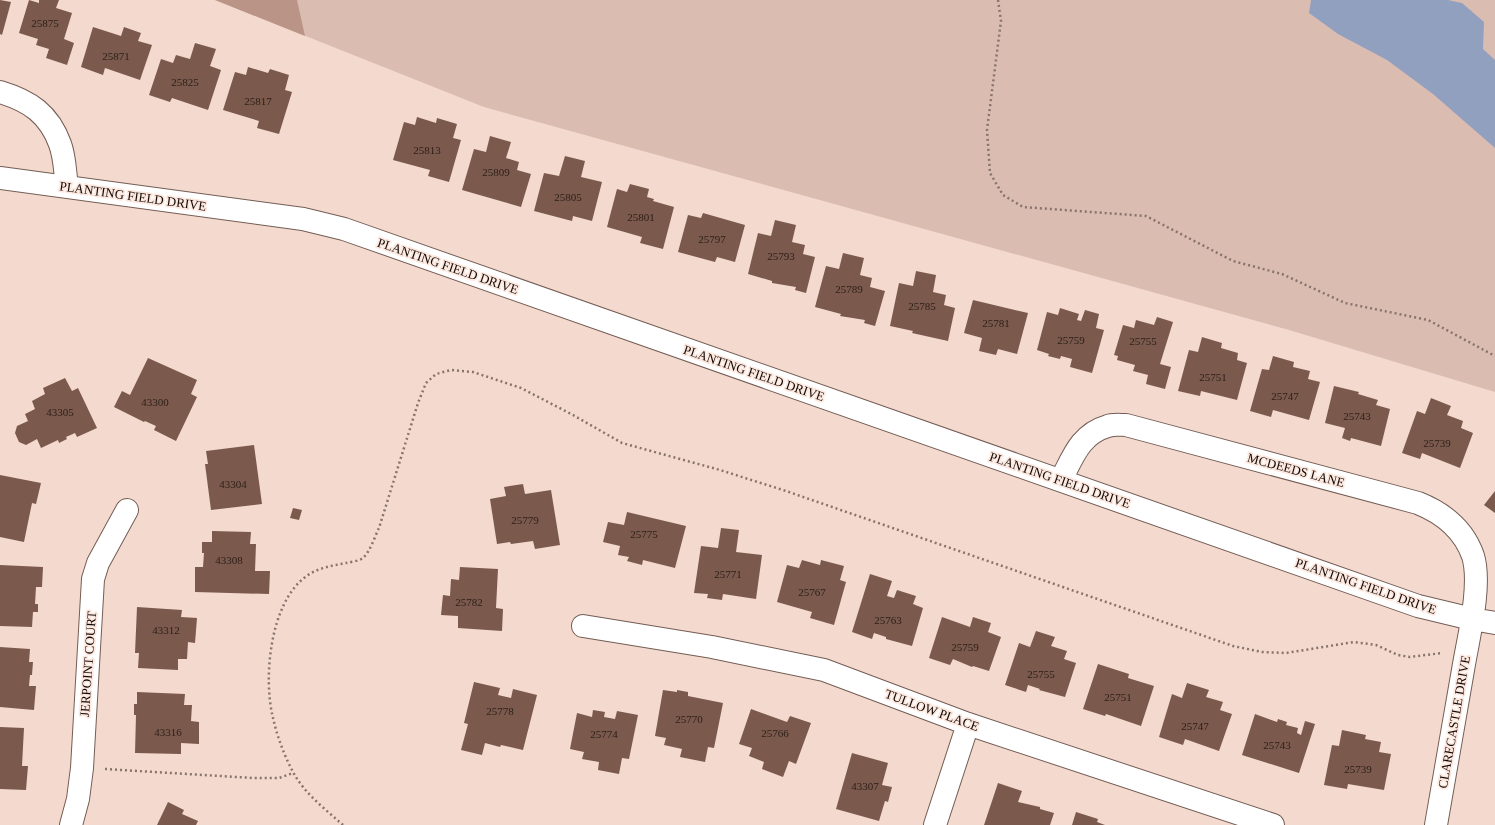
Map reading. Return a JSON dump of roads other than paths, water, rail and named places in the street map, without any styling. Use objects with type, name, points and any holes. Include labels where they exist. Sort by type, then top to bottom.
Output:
[{"type":"street","points":[[0,92],[18,97],[36,108],[51,126],[60,146],[67,187]]},
{"type":"street","name":"PLANTING FIELD DRIVE","points":[[0,178],[303,219],[344,229],[1418,606],[1495,623]]},
{"type":"street","name":"MCDEEDS LANE","points":[[1061,480],[1079,445],[1091,434],[1108,426],[1126,424],[1418,503],[1430,508],[1450,521],[1465,539],[1473,557],[1477,580],[1472,619]]},
{"type":"street","name":"JERPOINT COURT","points":[[71,825],[78,798],[82,768],[93,579],[98,563],[127,510]]},
{"type":"street","name":"CLARECASTLE DRIVE","points":[[1436,825],[1472,619]]},
{"type":"street","name":"TULLOW PLACE","points":[[582,626],[712,647],[824,670],[968,724],[1273,825]]},
{"type":"street","points":[[935,825],[968,724]]},
{"type":"water","points":[[1311,0],[1448,0],[1462,3],[1484,22],[1483,49],[1495,60],[1495,148],[1433,94],[1387,60],[1338,34],[1309,13]]}]
